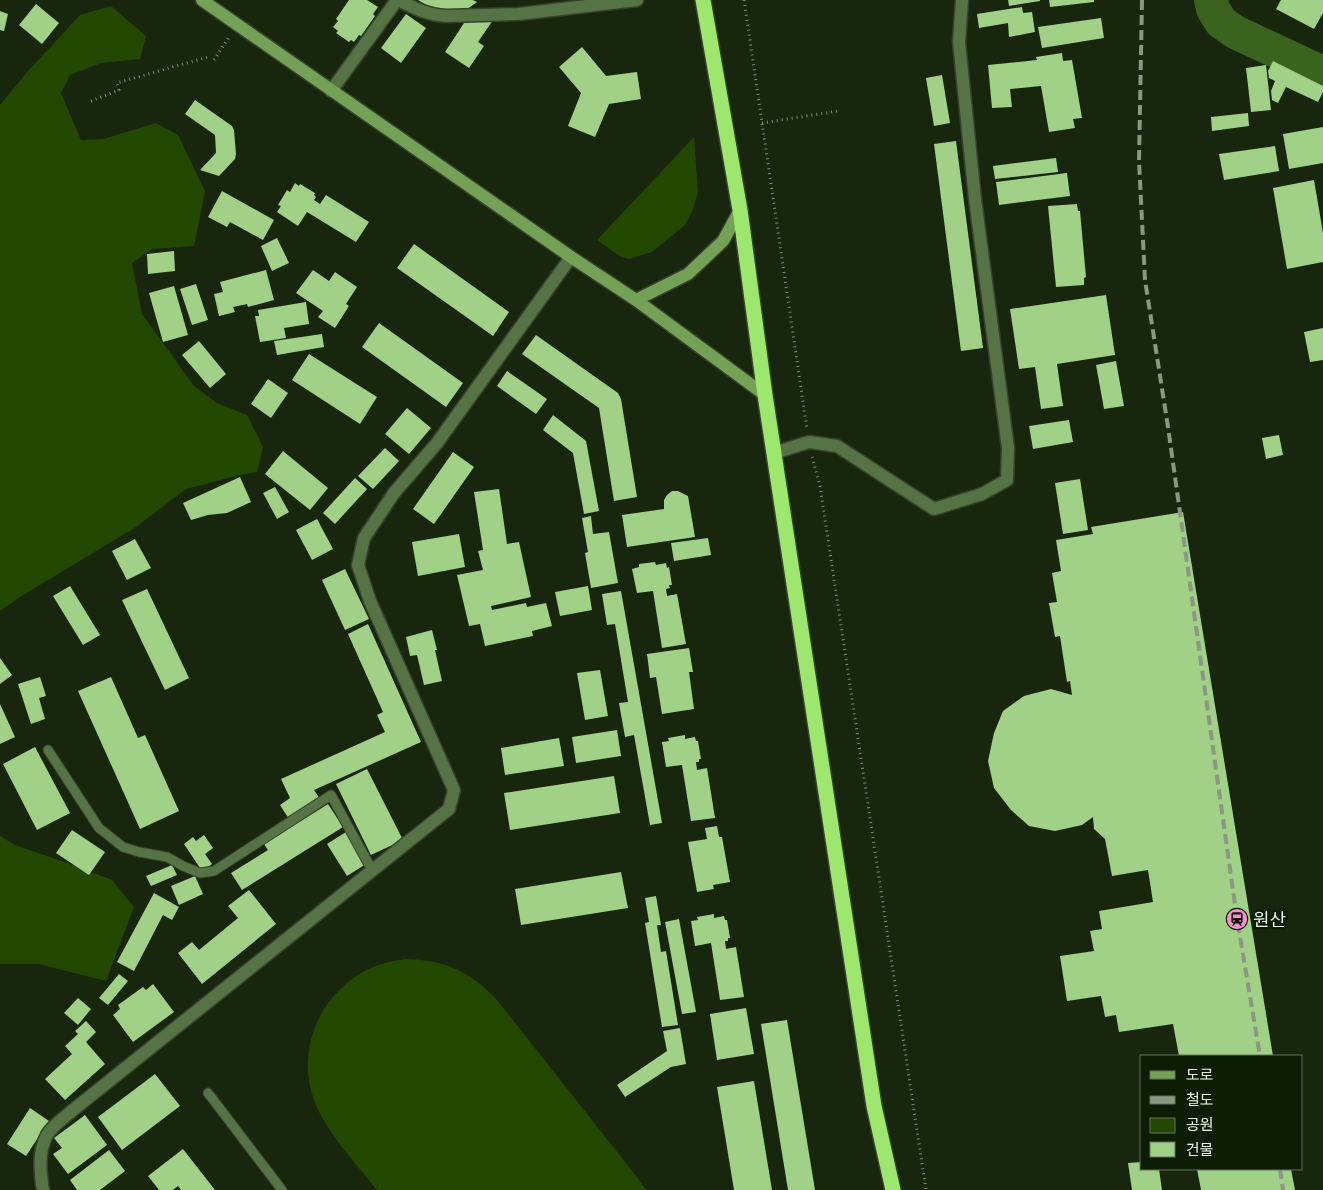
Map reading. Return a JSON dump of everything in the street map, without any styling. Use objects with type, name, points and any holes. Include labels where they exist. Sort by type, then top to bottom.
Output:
[{"type":"highway","points":[[703,0],[740,210],[765,395],[874,1106],[893,1190]]},
{"type":"main road","points":[[202,0],[571,258],[636,300],[765,395]]},
{"type":"main road","points":[[636,300],[688,274],[723,241],[740,210]]},
{"type":"street","points":[[331,90],[397,0],[418,11],[446,16],[519,14],[637,0]]},
{"type":"street","points":[[774,453],[809,442],[837,446],[934,509],[982,494],[1007,480],[1008,448],[975,199],[959,42],[962,0]]},
{"type":"street","points":[[43,1190],[40,1170],[42,1151],[48,1134],[73,1110],[449,809],[454,790],[370,602],[358,565],[364,538],[394,494],[437,443],[571,258]]},
{"type":"lane","points":[[48,750],[98,828],[124,847],[139,852],[168,857],[200,873],[214,871],[331,794],[372,870]]},
{"type":"lane","points":[[208,1093],[282,1190]]},
{"type":"path","points":[[744,0],[809,442],[820,486],[926,1190]]},
{"type":"path","points":[[214,60],[238,25]]},
{"type":"path","points":[[91,101],[119,90],[117,83],[208,57]]},
{"type":"path","points":[[762,122],[838,111]]},
{"type":"green space","points":[[111,6],[146,36],[140,59],[101,63],[70,75],[61,93],[81,140],[103,139],[156,123],[178,135],[205,191],[194,246],[152,249],[132,263],[142,314],[194,386],[217,403],[247,415],[263,447],[257,472],[186,489],[136,527],[0,611],[0,105],[28,71],[80,15]]},
{"type":"green space","points":[[694,137],[698,192],[693,210],[685,225],[652,252],[629,259],[621,257],[597,240]]},
{"type":"green space","points":[[0,836],[15,845],[112,880],[134,907],[106,981],[39,964],[0,964]]},
{"type":"green space","points":[[405,959],[432,962],[456,969],[487,990],[497,1000],[646,1190],[377,1190],[334,1136],[319,1112],[309,1083],[309,1048],[320,1015],[341,988],[355,977],[373,967]]},
{"type":"building","points":[[349,0],[367,0],[378,7],[373,14],[375,16],[361,36],[359,35],[354,42],[351,40],[349,42],[336,33],[338,31],[333,27]]},
{"type":"building","points":[[418,0],[473,0],[477,2],[466,10],[438,12]]},
{"type":"building","points":[[1008,0],[1040,0],[1040,1],[1009,6]]},
{"type":"building","points":[[1049,0],[1094,0],[1094,2],[1050,7]]},
{"type":"building","points":[[1281,0],[1323,0],[1323,13],[1314,29],[1276,9]]},
{"type":"building","points":[[36,4],[59,23],[42,44],[19,25]]},
{"type":"building","points":[[1022,7],[1023,13],[1032,12],[1035,32],[1009,37],[1008,23],[979,28],[977,14]]},
{"type":"building","points":[[0,11],[8,14],[4,31],[0,30]]},
{"type":"building","points":[[406,14],[426,28],[401,63],[381,48]]},
{"type":"building","points":[[1101,18],[1104,38],[1042,48],[1038,27]]},
{"type":"building","points":[[493,20],[478,42],[484,46],[469,68],[445,52],[464,23]]},
{"type":"building","points":[[582,47],[606,76],[637,72],[641,99],[609,104],[595,137],[568,126],[581,93],[559,67]]},
{"type":"building","points":[[1062,53],[1063,61],[1072,60],[1082,118],[1073,119],[1075,128],[1049,132],[1041,86],[1010,89],[1012,107],[992,108],[988,65],[1037,60],[1036,57]]},
{"type":"building","points":[[1273,61],[1323,86],[1323,92],[1318,102],[1286,87],[1278,103],[1272,100],[1271,91],[1275,81],[1269,78],[1268,71]]},
{"type":"building","points":[[1266,65],[1271,110],[1251,112],[1246,68]]},
{"type":"building","points":[[942,75],[950,123],[934,126],[926,78]]},
{"type":"building","points":[[195,100],[232,126],[234,130],[235,159],[219,176],[200,170],[216,153],[215,135],[185,114]]},
{"type":"building","points":[[1248,113],[1249,126],[1212,131],[1211,117]]},
{"type":"building","points":[[1323,127],[1323,163],[1289,169],[1283,134]]},
{"type":"building","points":[[956,141],[983,348],[961,351],[934,144]]},
{"type":"building","points":[[1275,146],[1279,171],[1224,180],[1219,154]]},
{"type":"building","points":[[1056,158],[1058,172],[995,179],[993,166]]},
{"type":"building","points":[[1067,173],[1070,196],[999,205],[996,182]]},
{"type":"building","points":[[1314,180],[1323,233],[1323,262],[1287,269],[1273,188]]},
{"type":"building","points":[[295,183],[315,193],[316,197],[314,200],[320,204],[326,195],[369,222],[356,242],[307,212],[298,226],[277,212],[281,206],[278,205],[287,190],[290,192]]},
{"type":"building","points":[[222,191],[274,220],[263,240],[230,222],[227,227],[208,217]]},
{"type":"building","points":[[1077,204],[1078,211],[1080,211],[1086,277],[1084,278],[1084,285],[1056,287],[1048,206]]},
{"type":"building","points":[[277,238],[289,263],[272,271],[261,246]]},
{"type":"building","points":[[414,244],[509,312],[493,336],[397,268]]},
{"type":"building","points":[[174,251],[175,271],[148,274],[147,254]]},
{"type":"building","points":[[266,270],[274,300],[248,307],[247,304],[233,307],[235,312],[219,316],[214,294],[223,292],[220,282]]},
{"type":"building","points":[[313,270],[329,281],[335,272],[357,287],[346,304],[349,306],[335,328],[318,317],[323,311],[296,293]]},
{"type":"building","points":[[196,284],[208,320],[192,325],[180,289]]},
{"type":"building","points":[[174,286],[188,335],[163,342],[149,293]]},
{"type":"building","points":[[1106,295],[1115,355],[1057,364],[1063,406],[1041,409],[1035,367],[1019,369],[1010,309]]},
{"type":"building","points":[[306,302],[309,324],[284,328],[286,338],[260,342],[255,316],[259,316],[258,310]]},
{"type":"building","points":[[379,323],[463,383],[446,407],[362,347]]},
{"type":"building","points":[[1323,328],[1323,360],[1310,362],[1304,332]]},
{"type":"building","points":[[322,334],[324,347],[277,355],[274,341]]},
{"type":"building","points":[[536,335],[618,393],[621,399],[637,497],[614,501],[599,408],[522,354]]},
{"type":"building","points":[[199,341],[226,374],[210,388],[182,355]]},
{"type":"building","points":[[309,354],[377,397],[360,424],[292,380]]},
{"type":"building","points":[[1116,361],[1124,406],[1104,409],[1096,365]]},
{"type":"building","points":[[507,371],[547,399],[536,414],[497,386]]},
{"type":"building","points":[[268,379],[288,393],[271,418],[251,404]]},
{"type":"building","points":[[407,408],[431,428],[409,454],[385,434]]},
{"type":"building","points":[[553,415],[586,441],[599,511],[584,514],[573,453],[543,430]]},
{"type":"building","points":[[1069,420],[1073,442],[1033,449],[1029,426]]},
{"type":"building","points":[[1279,435],[1283,455],[1266,459],[1262,438]]},
{"type":"building","points":[[385,448],[399,461],[373,489],[358,476]]},
{"type":"building","points":[[283,451],[328,488],[310,510],[265,474]]},
{"type":"building","points":[[453,452],[474,467],[434,524],[413,509]]},
{"type":"building","points":[[240,477],[251,502],[227,513],[208,515],[191,520],[183,503]]},
{"type":"building","points":[[355,478],[367,489],[335,524],[323,513]]},
{"type":"building","points":[[1080,479],[1088,530],[1063,534],[1055,483]]},
{"type":"building","points":[[275,487],[289,512],[277,519],[263,493]]},
{"type":"building","points":[[499,489],[507,544],[519,542],[531,597],[491,606],[492,610],[526,603],[527,607],[546,603],[552,626],[532,631],[533,636],[485,646],[480,624],[469,626],[457,575],[483,570],[478,551],[483,550],[474,492]]},
{"type":"building","points":[[672,491],[678,491],[688,496],[695,537],[627,547],[622,515],[664,509],[664,500]]},
{"type":"building","points":[[1183,512],[1273,1055],[1179,1055],[1173,1024],[1119,1032],[1116,1015],[1105,1017],[1101,996],[1067,1001],[1060,956],[1094,951],[1090,931],[1102,929],[1099,911],[1153,902],[1148,870],[1112,876],[1105,839],[1094,829],[1093,817],[1082,825],[1055,831],[1029,826],[1011,810],[994,788],[988,761],[994,733],[1003,711],[1024,696],[1051,689],[1072,695],[1070,681],[1067,682],[1060,636],[1055,637],[1049,603],[1057,602],[1052,573],[1061,571],[1056,540],[1093,534],[1091,527]]},
{"type":"building","points":[[591,516],[593,534],[609,532],[618,583],[591,588],[585,553],[588,552],[582,518]]},
{"type":"building","points":[[317,519],[333,549],[312,560],[296,530]]},
{"type":"building","points":[[459,534],[465,567],[418,576],[412,542]]},
{"type":"building","points":[[708,538],[711,555],[674,561],[671,543]]},
{"type":"building","points":[[135,539],[151,568],[127,580],[112,551]]},
{"type":"building","points":[[655,562],[656,565],[666,563],[667,568],[669,567],[672,585],[669,585],[670,588],[666,589],[667,596],[677,594],[686,644],[662,648],[653,591],[637,593],[632,569],[639,567],[639,564]]},
{"type":"building","points":[[345,569],[369,619],[345,630],[322,580]]},
{"type":"building","points":[[70,586],[100,635],[83,645],[53,596]]},
{"type":"building","points":[[588,586],[592,610],[560,616],[555,592]]},
{"type":"building","points":[[147,589],[189,678],[165,690],[122,600]]},
{"type":"building","points":[[621,591],[662,823],[650,825],[634,735],[625,737],[619,703],[628,702],[615,624],[607,625],[602,594]]},
{"type":"building","points":[[368,624],[421,742],[314,790],[320,799],[289,819],[280,805],[290,798],[281,779],[385,732],[377,715],[383,712],[348,634]]},
{"type":"building","points":[[432,630],[442,681],[424,685],[417,655],[410,656],[406,637]]},
{"type":"building","points":[[689,648],[693,672],[689,672],[694,709],[662,714],[656,677],[650,678],[647,654]]},
{"type":"building","points":[[0,658],[12,675],[0,684]]},
{"type":"building","points":[[600,670],[608,716],[585,720],[577,673]]},
{"type":"building","points":[[40,677],[46,696],[39,698],[45,719],[31,724],[18,684]]},
{"type":"building","points":[[111,677],[138,738],[145,735],[179,811],[140,829],[78,691]]},
{"type":"building","points":[[0,704],[15,737],[0,744]]},
{"type":"building","points":[[617,730],[621,756],[576,763],[572,737]]},
{"type":"building","points":[[685,735],[685,739],[695,737],[696,741],[698,741],[701,759],[699,759],[699,762],[696,762],[697,770],[707,768],[715,818],[691,821],[682,765],[666,767],[662,742],[669,741],[668,738]]},
{"type":"building","points":[[559,738],[564,766],[505,775],[501,748]]},
{"type":"building","points":[[35,747],[70,813],[37,830],[3,764]]},
{"type":"building","points":[[367,769],[403,840],[371,855],[336,784]]},
{"type":"building","points":[[614,776],[620,813],[510,830],[504,793]]},
{"type":"building","points":[[328,804],[343,827],[242,890],[231,873],[268,850],[264,844]]},
{"type":"building","points":[[717,826],[719,837],[722,837],[730,882],[713,885],[714,889],[697,892],[688,842],[707,839],[705,828]]},
{"type":"building","points":[[72,830],[105,852],[89,875],[56,853]]},
{"type":"building","points":[[346,832],[366,864],[347,876],[327,844]]},
{"type":"building","points":[[204,835],[213,848],[205,854],[212,864],[202,871],[184,844],[193,837],[196,841]]},
{"type":"building","points":[[172,865],[177,875],[151,886],[146,876]]},
{"type":"building","points":[[621,872],[628,908],[521,925],[515,889]]},
{"type":"building","points":[[195,876],[203,894],[179,905],[171,886]]},
{"type":"building","points":[[249,890],[276,924],[202,984],[178,953],[192,942],[199,950],[238,918],[228,906]]},
{"type":"building","points":[[154,893],[179,907],[172,920],[163,915],[134,971],[117,962]]},
{"type":"building","points":[[656,896],[661,925],[657,925],[661,952],[666,951],[678,1025],[662,1027],[645,923],[649,922],[645,898]]},
{"type":"building","points":[[714,914],[714,918],[724,916],[725,920],[727,920],[730,938],[728,938],[728,941],[725,941],[726,949],[736,947],[744,997],[720,1000],[711,943],[695,946],[691,921],[698,920],[697,917]]},
{"type":"building","points":[[679,919],[696,1012],[682,1014],[665,922]]},
{"type":"building","points":[[119,974],[128,981],[108,1005],[99,998]]},
{"type":"building","points":[[153,984],[174,1012],[133,1042],[113,1015],[120,1009],[118,1005],[143,987],[146,990]]},
{"type":"building","points":[[78,998],[91,1009],[78,1025],[64,1013]]},
{"type":"building","points":[[746,1008],[754,1054],[717,1060],[710,1014]]},
{"type":"building","points":[[787,1020],[815,1190],[788,1190],[761,1024]]},
{"type":"building","points":[[86,1021],[96,1032],[86,1042],[105,1064],[65,1100],[45,1079],[72,1054],[65,1046],[78,1034],[75,1031]]},
{"type":"building","points":[[680,1028],[686,1064],[671,1067],[625,1097],[617,1085],[667,1051],[663,1031]]},
{"type":"building","points":[[155,1074],[180,1106],[122,1150],[98,1117]]},
{"type":"building","points":[[754,1081],[772,1190],[734,1190],[717,1087]]},
{"type":"building","points":[[30,1108],[49,1121],[26,1156],[7,1144]]},
{"type":"building","points":[[85,1115],[107,1145],[68,1174],[53,1154],[62,1148],[54,1138]]},
{"type":"building","points":[[183,1149],[215,1190],[181,1190],[178,1186],[173,1190],[159,1190],[148,1176]]},
{"type":"building","points":[[109,1150],[125,1171],[100,1190],[77,1190],[70,1180]]},
{"type":"building","points":[[1140,1162],[1140,1170],[1159,1170],[1162,1190],[1132,1190],[1128,1163]]},
{"type":"building","points":[[1197,1170],[1291,1170],[1295,1190],[1201,1190]]},
{"type":"waterway","points":[[1211,0],[1213,9],[1221,22],[1235,32],[1323,73]]},
{"type":"railway","points":[[1142,0],[1139,161],[1145,280],[1168,427],[1237,919],[1260,1055]]},
{"type":"railway","points":[[1280,1170],[1283,1190]]},
{"type":"place","name":"원산","points":[[1237,919]]}]
